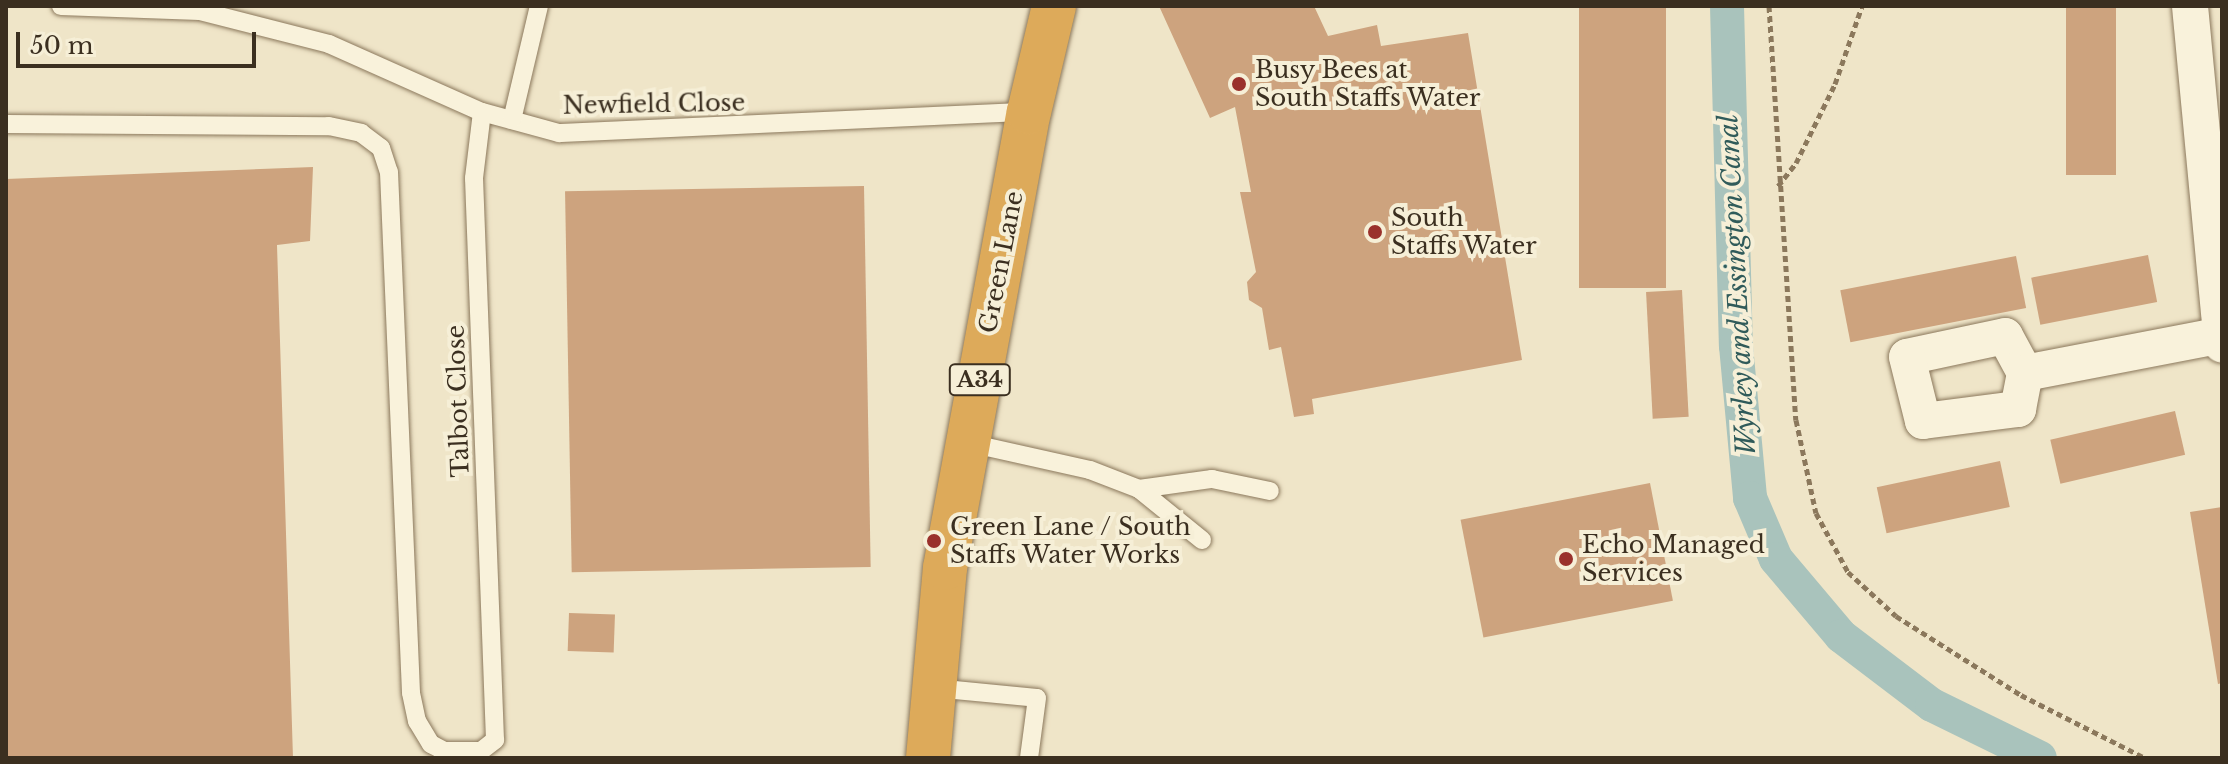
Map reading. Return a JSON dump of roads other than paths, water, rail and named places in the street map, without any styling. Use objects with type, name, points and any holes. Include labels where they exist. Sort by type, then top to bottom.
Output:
[{"type":"highway","name":"Green Lane","points":[[928,758],[945,568],[1029,112],[1054,6]]},
{"type":"street","points":[[2025,373],[2220,340],[2190,6]]},
{"type":"lane","name":"Newfield Close","points":[[61,6],[200,11],[329,44],[482,112],[559,133],[1029,112]]},
{"type":"lane","points":[[512,120],[538,9]]},
{"type":"lane","name":"Talbot Close","points":[[6,124],[329,126],[361,133],[381,148],[389,172],[411,693],[417,721],[431,744],[444,751],[489,747],[495,740],[474,178],[482,112]]},
{"type":"lane","points":[[969,443],[1090,470],[1139,489],[1158,510],[1202,540]]},
{"type":"lane","points":[[1139,489],[1212,479],[1270,491]]},
{"type":"lane","points":[[934,688],[1037,698],[1029,758]]},
{"type":"waterway","name":"Wyrley and Essington Canal","points":[[1727,6],[1736,346],[1750,498],[1776,559],[1841,636],[1932,705],[2040,758]]},
{"type":"place","name":"Busy Bees at South Staffs Water","points":[[1239,84]]},
{"type":"place","name":"South Staffs Water","points":[[1375,232]]},
{"type":"place","name":"Green Lane / South Staffs Water Works","points":[[934,541]]},
{"type":"place","name":"Echo Managed Services","points":[[1566,559]]}]
